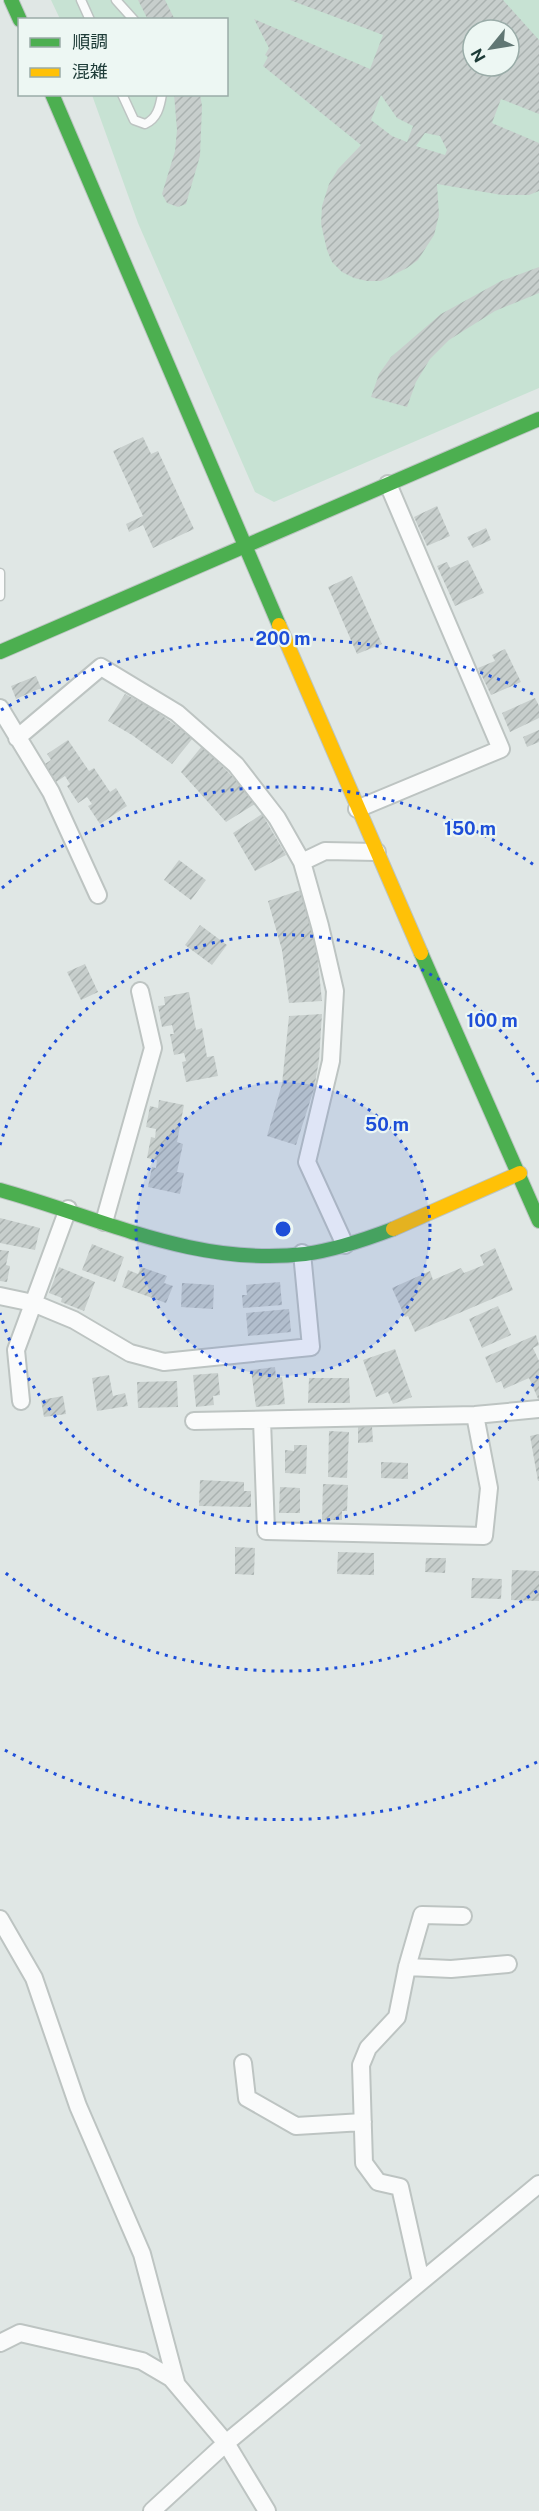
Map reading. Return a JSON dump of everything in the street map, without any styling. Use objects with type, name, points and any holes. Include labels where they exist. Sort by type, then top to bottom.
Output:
[{"type":"street","points":[[11,0],[19,18]]},
{"type":"street","points":[[53,96],[357,808],[520,1173],[539,1221]]},
{"type":"street","points":[[0,652],[539,419]]},
{"type":"street","points":[[357,808],[501,749],[388,484]]},
{"type":"street","points":[[17,738],[101,667],[177,713],[236,765],[277,818],[302,862],[335,991],[331,1061],[307,1162],[345,1245]]},
{"type":"street","points":[[0,708],[51,792],[98,895]]},
{"type":"street","points":[[302,862],[326,851],[377,852]]},
{"type":"street","points":[[104,1222],[153,1048],[140,991]]},
{"type":"street","points":[[0,1190],[68,1209],[178,1245],[226,1254],[266,1256],[302,1253],[345,1245],[390,1229],[520,1173]]},
{"type":"street","points":[[21,1401],[16,1350],[68,1209]]},
{"type":"street","points":[[0,1296],[33,1303],[74,1320],[130,1353],[164,1362],[311,1347],[302,1253]]},
{"type":"street","points":[[194,1421],[475,1415],[539,1408]]},
{"type":"street","points":[[262,1420],[266,1531],[484,1536],[489,1488],[475,1415]]},
{"type":"street","points":[[420,2281],[400,2187],[378,2182],[364,2163],[361,2065],[368,2049],[397,2017],[407,1967],[423,1915],[463,1916]]},
{"type":"street","points":[[0,1919],[34,1978],[78,2106],[142,2254],[176,2382]]},
{"type":"street","points":[[407,1967],[451,1969],[508,1964]]},
{"type":"street","points":[[243,2063],[248,2097],[296,2126],[363,2122]]},
{"type":"street","points":[[152,2511],[226,2443],[539,2184]]},
{"type":"street","points":[[0,2343],[20,2333],[142,2361],[176,2382],[226,2443],[267,2511]]},
{"type":"lane","points":[[81,0],[89,18]]},
{"type":"lane","points":[[116,0],[132,18]]},
{"type":"lane","points":[[123,96],[134,120],[145,124],[151,122],[158,112],[162,96]]},
{"type":"lane","points":[[0,573],[0,596]]},
{"type":"green space","points":[[51,0],[539,0],[539,388],[274,502],[255,492],[138,223],[92,96],[228,96],[228,18],[60,18]]},
{"type":"building","points":[[138,0],[165,0],[174,18],[147,18]]},
{"type":"building","points":[[290,0],[503,0],[519,18],[461,18],[461,78],[521,78],[521,20],[539,40],[539,114],[501,99],[492,123],[539,143],[539,191],[529,195],[502,195],[437,184],[439,215],[434,235],[418,260],[381,281],[354,278],[342,272],[332,262],[321,224],[322,206],[329,184],[338,169],[361,145],[263,66],[268,57],[265,55],[269,48],[254,19],[370,69],[383,35]],"holes":[[[381,95],[397,118],[413,126],[407,142],[392,136],[371,120]],[[425,133],[440,136],[447,150],[445,155],[416,146]]]},
{"type":"building","points":[[174,96],[200,96],[200,156],[186,204],[178,207],[167,203],[162,194],[175,151],[177,130]]},
{"type":"building","points":[[539,267],[539,293],[495,311],[449,340],[430,359],[416,382],[407,407],[371,397],[379,374],[391,357],[441,314],[501,281]]},
{"type":"building","points":[[143,437],[151,454],[158,451],[194,529],[153,548],[143,525],[129,532],[126,524],[143,516],[113,451]]},
{"type":"building","points":[[437,506],[450,536],[427,546],[414,517]]},
{"type":"building","points":[[486,528],[491,540],[473,548],[467,537]]},
{"type":"building","points":[[468,560],[484,593],[455,606],[437,566],[447,562],[450,568]]},
{"type":"building","points":[[352,576],[382,644],[357,654],[328,587]]},
{"type":"building","points":[[505,649],[521,682],[491,695],[478,668],[495,661],[492,655]]},
{"type":"building","points":[[36,676],[41,688],[16,699],[11,686]]},
{"type":"building","points":[[125,694],[150,707],[193,738],[172,764],[108,721]]},
{"type":"building","points":[[535,698],[539,706],[539,718],[510,732],[502,713]]},
{"type":"building","points":[[539,730],[539,742],[527,747],[523,737]]},
{"type":"building","points":[[68,740],[89,771],[94,768],[110,792],[116,788],[127,806],[100,824],[88,806],[92,804],[87,797],[78,803],[67,786],[70,784],[65,776],[56,782],[45,764],[51,760],[47,754]]},
{"type":"building","points":[[202,746],[240,784],[255,804],[226,822],[181,772]]},
{"type":"building","points":[[262,814],[286,855],[255,871],[233,833]]},
{"type":"building","points":[[179,860],[206,880],[191,900],[164,880]]},
{"type":"building","points":[[301,890],[316,943],[322,1001],[289,1003],[282,950],[268,901]]},
{"type":"building","points":[[200,925],[227,945],[212,965],[185,945]]},
{"type":"building","points":[[85,964],[98,992],[81,1000],[67,972]]},
{"type":"building","points":[[189,992],[196,1030],[202,1028],[207,1057],[214,1056],[218,1076],[186,1082],[182,1062],[186,1061],[184,1053],[174,1055],[170,1034],[174,1034],[172,1025],[162,1027],[158,1006],[165,1005],[164,997]]},
{"type":"building","points":[[322,1014],[319,1060],[314,1089],[296,1145],[267,1136],[282,1084],[289,1016]]},
{"type":"building","points":[[159,1100],[184,1105],[177,1142],[183,1144],[177,1172],[184,1173],[180,1194],[148,1187],[152,1167],[156,1168],[157,1160],[147,1158],[151,1137],[155,1138],[156,1129],[146,1127],[150,1106],[158,1108]]},
{"type":"building","points":[[0,1218],[40,1228],[35,1250],[0,1243]]},
{"type":"building","points":[[92,1244],[124,1257],[115,1282],[82,1270]]},
{"type":"building","points":[[495,1248],[513,1290],[415,1332],[408,1316],[405,1317],[392,1288],[430,1271],[433,1280],[461,1268],[464,1273],[484,1265],[480,1255]]},
{"type":"building","points":[[0,1250],[9,1251],[6,1265],[10,1266],[7,1282],[0,1281]]},
{"type":"building","points":[[59,1267],[95,1282],[84,1311],[61,1302],[62,1298],[49,1293]]},
{"type":"building","points":[[141,1267],[167,1276],[164,1283],[173,1286],[166,1303],[122,1287],[128,1270],[138,1274]]},
{"type":"building","points":[[280,1282],[282,1305],[243,1308],[242,1295],[247,1295],[246,1285]]},
{"type":"building","points":[[182,1283],[214,1285],[213,1309],[181,1307]]},
{"type":"building","points":[[498,1306],[511,1335],[482,1348],[469,1319]]},
{"type":"building","points":[[289,1309],[291,1332],[248,1336],[246,1313]]},
{"type":"building","points":[[536,1335],[539,1345],[533,1348],[539,1361],[539,1401],[529,1378],[504,1389],[501,1381],[496,1383],[485,1357]]},
{"type":"building","points":[[395,1349],[412,1397],[393,1404],[388,1392],[376,1397],[363,1360]]},
{"type":"building","points":[[275,1367],[276,1378],[282,1377],[285,1404],[256,1407],[251,1370]]},
{"type":"building","points":[[218,1373],[220,1395],[213,1396],[214,1405],[196,1407],[193,1375]]},
{"type":"building","points":[[109,1375],[113,1396],[125,1393],[128,1406],[97,1411],[92,1378]]},
{"type":"building","points":[[309,1378],[349,1378],[350,1403],[308,1403]]},
{"type":"building","points":[[177,1381],[178,1407],[138,1408],[137,1382]]},
{"type":"building","points":[[63,1396],[66,1414],[44,1417],[41,1400]]},
{"type":"building","points":[[372,1426],[373,1442],[358,1443],[358,1427]]},
{"type":"building","points":[[329,1431],[349,1432],[347,1478],[328,1477]]},
{"type":"building","points":[[539,1434],[539,1481],[538,1481],[530,1436]]},
{"type":"building","points":[[294,1445],[307,1445],[306,1474],[285,1473],[285,1450],[294,1451]]},
{"type":"building","points":[[381,1462],[408,1463],[408,1479],[381,1478]]},
{"type":"building","points":[[200,1480],[244,1482],[244,1491],[251,1491],[251,1507],[199,1506]]},
{"type":"building","points":[[323,1484],[348,1485],[347,1511],[342,1511],[342,1520],[322,1520]]},
{"type":"building","points":[[280,1487],[300,1488],[300,1513],[279,1513]]},
{"type":"building","points":[[235,1547],[255,1548],[254,1575],[235,1574]]},
{"type":"building","points":[[338,1552],[374,1553],[374,1575],[337,1574]]},
{"type":"building","points":[[426,1558],[446,1558],[445,1573],[425,1572]]},
{"type":"building","points":[[512,1570],[539,1571],[539,1601],[511,1600]]},
{"type":"building","points":[[472,1578],[502,1579],[501,1599],[471,1598]]},
{"type":"traffic: fast","points":[[11,0],[19,18]]},
{"type":"traffic: fast","points":[[53,96],[279,625]]},
{"type":"traffic: fast","points":[[0,652],[539,419]]},
{"type":"traffic: fast","points":[[421,953],[539,1221]]},
{"type":"traffic: fast","points":[[0,1190],[150,1237],[188,1247],[226,1253],[265,1256],[305,1254],[349,1244],[393,1229]]},
{"type":"traffic: slow","points":[[279,625],[421,953]]},
{"type":"traffic: slow","points":[[393,1229],[520,1173]]}]
